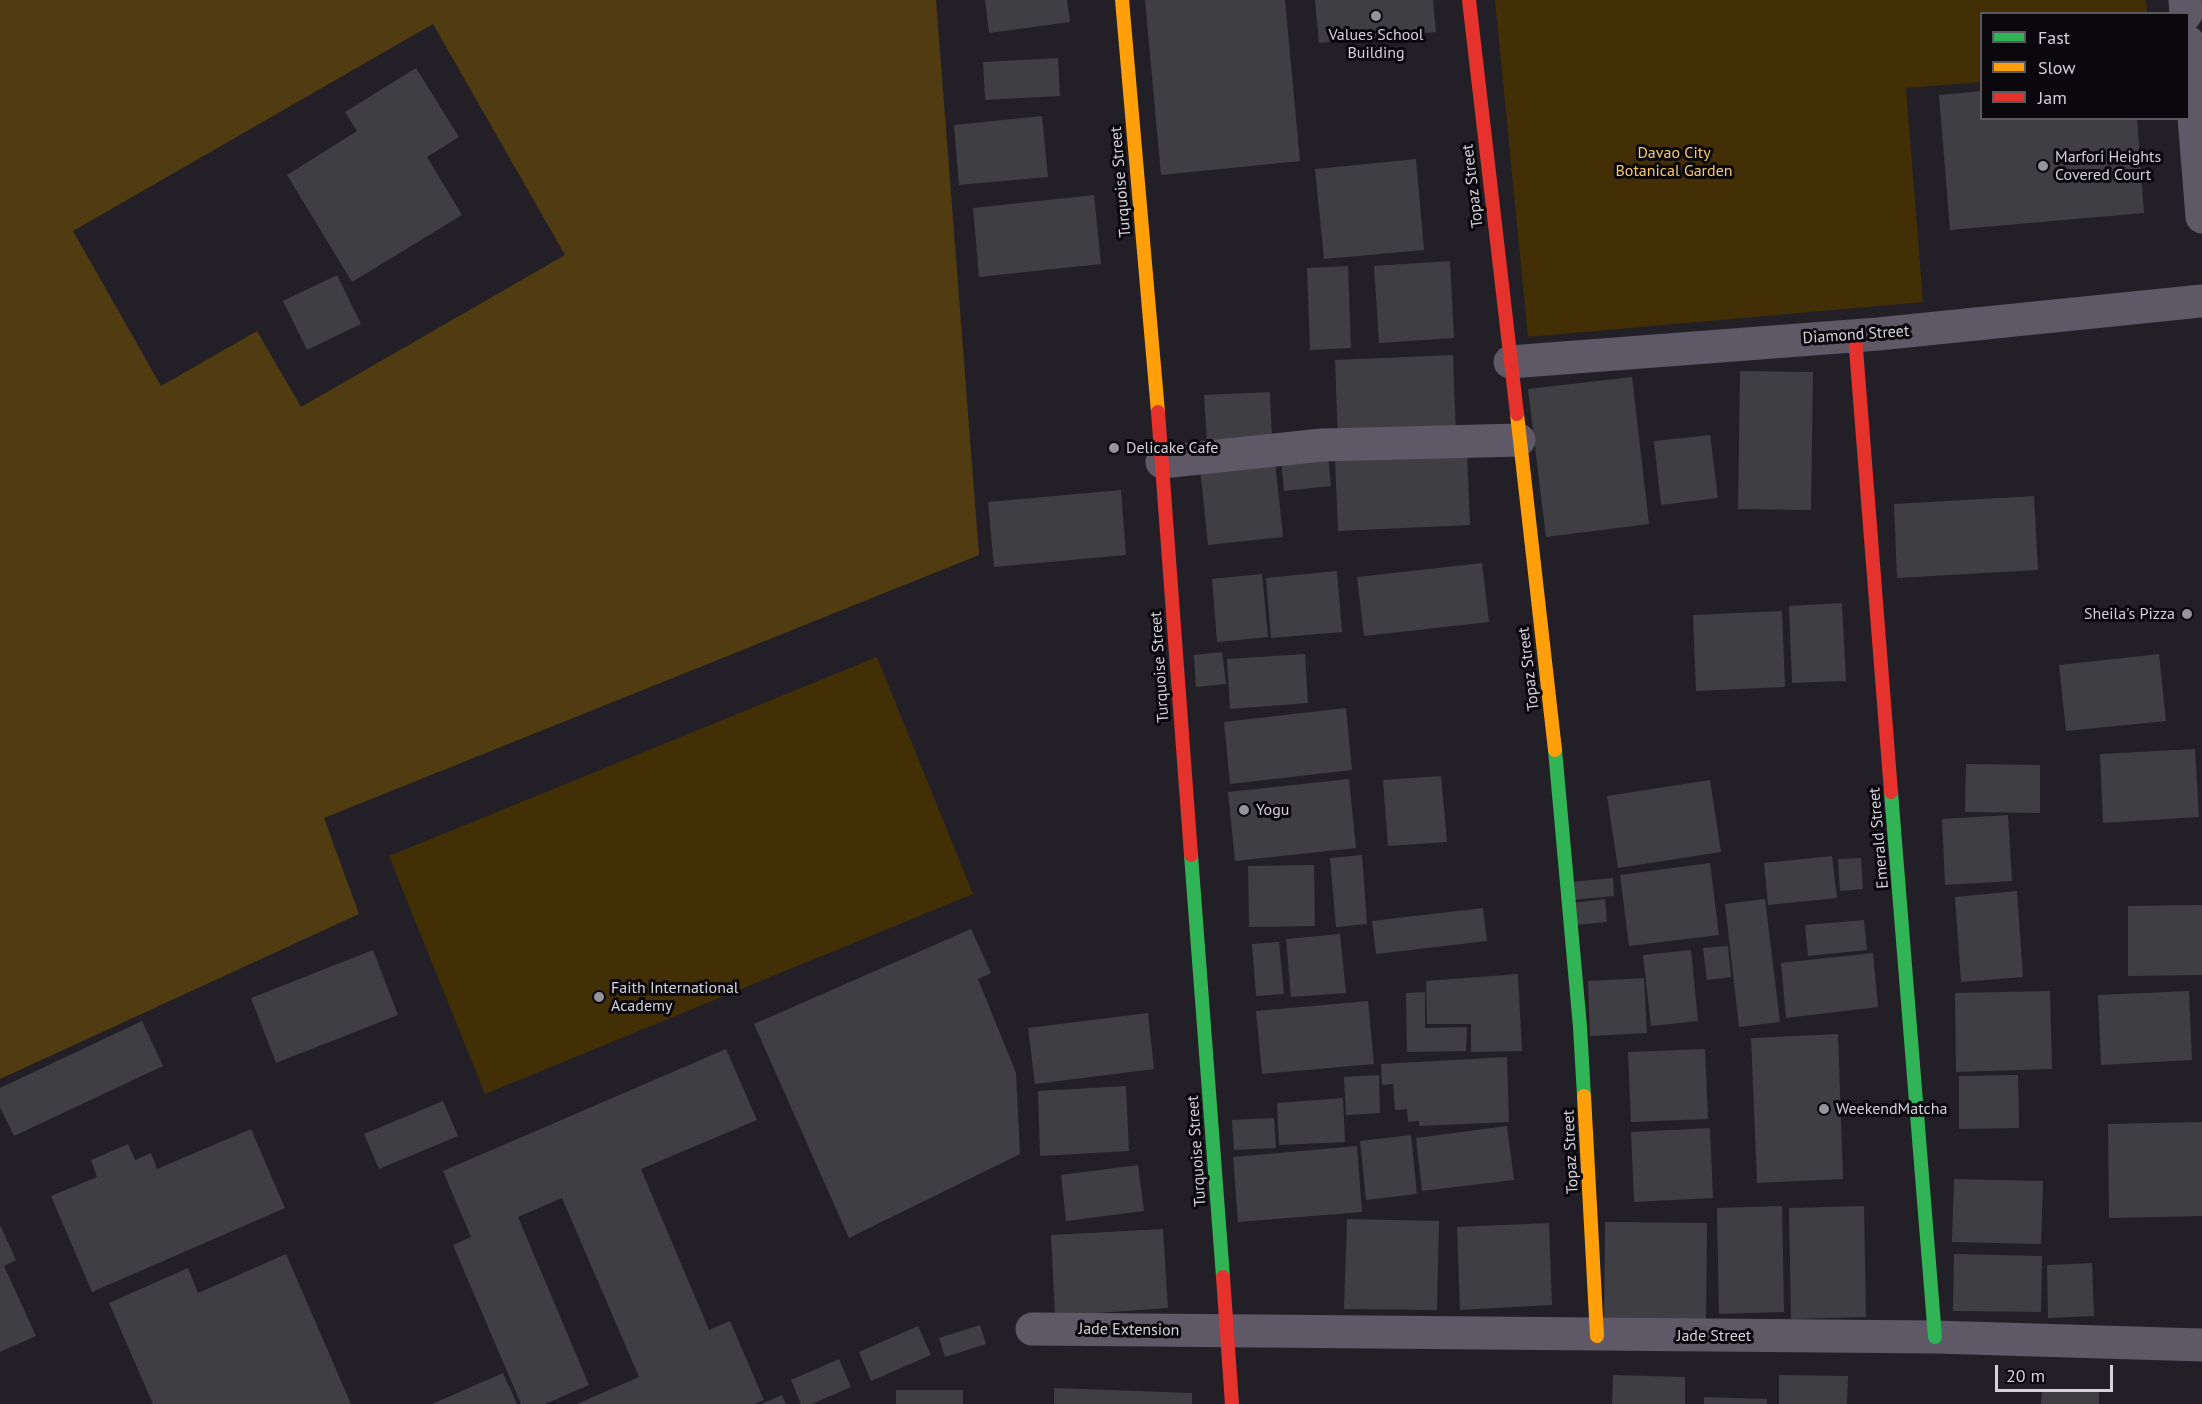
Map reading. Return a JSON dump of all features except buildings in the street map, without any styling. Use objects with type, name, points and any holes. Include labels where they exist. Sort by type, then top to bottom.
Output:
[{"type":"street","name":"Turquoise Street","points":[[1122,0],[1162,462],[1232,1404]]},
{"type":"street","name":"Topaz Street","points":[[1469,0],[1560,795],[1580,1027],[1597,1336]]},
{"type":"street","points":[[2190,67],[2202,217]]},
{"type":"street","name":"Diamond Street","points":[[1510,362],[1856,336],[2202,301]]},
{"type":"street","name":"Emerald Street","points":[[1856,336],[1935,1337]]},
{"type":"street","points":[[1162,462],[1322,445],[1519,440]]},
{"type":"street","name":"Jade Extension","points":[[1032,1329],[1227,1331]]},
{"type":"street","name":"Jade Street","points":[[1227,1331],[1597,1336],[1935,1337],[2202,1345]]},
{"type":"green space","name":"Davao City Botanical Garden","points":[[1495,0],[2146,0],[2147,12],[1980,12],[1980,82],[1906,88],[1923,302],[1528,337]]},
{"type":"green space","points":[[877,657],[973,894],[485,1094],[389,856]]},
{"type":"shaded area","points":[[0,0],[936,0],[979,555],[324,818],[359,914],[0,1079]],"holes":[[[433,24],[565,255],[301,407],[257,331],[161,386],[73,231]]]},
{"type":"traffic: fast","points":[[1555,750],[1584,1096]]},
{"type":"traffic: fast","points":[[1891,792],[1935,1337]]},
{"type":"traffic: fast","points":[[1191,855],[1223,1277]]},
{"type":"traffic: slow","points":[[1122,0],[1158,412]]},
{"type":"traffic: slow","points":[[1517,414],[1555,750]]},
{"type":"traffic: slow","points":[[1584,1096],[1597,1336]]},
{"type":"traffic: jam","points":[[1469,0],[1517,414]]},
{"type":"traffic: jam","points":[[1855,336],[1891,792]]},
{"type":"traffic: jam","points":[[1158,412],[1191,855]]},
{"type":"traffic: jam","points":[[1223,1277],[1232,1404]]},
{"type":"place","name":"Values School Building","points":[[1376,16]]},
{"type":"place","name":"Marfori Heights Covered Court","points":[[2043,166]]},
{"type":"place","name":"Delicake Cafe","points":[[1114,448]]},
{"type":"place","name":"Sheila's Pizza","points":[[2187,614]]},
{"type":"place","name":"Yogu","points":[[1244,810]]},
{"type":"place","name":"Faith International Academy","points":[[599,997]]},
{"type":"place","name":"WeekendMatcha","points":[[1824,1109]]}]
